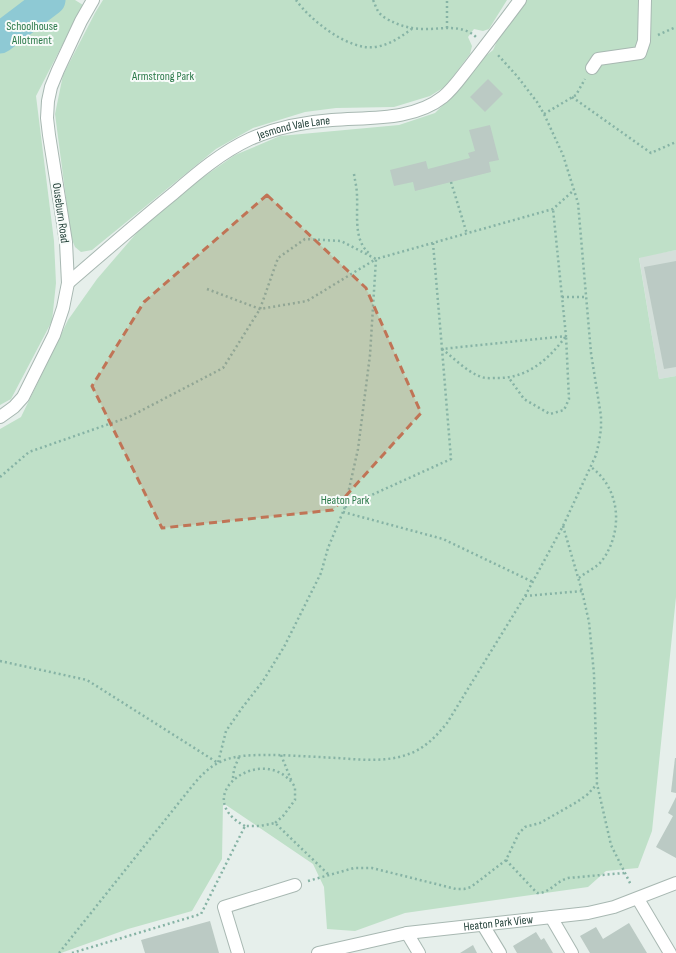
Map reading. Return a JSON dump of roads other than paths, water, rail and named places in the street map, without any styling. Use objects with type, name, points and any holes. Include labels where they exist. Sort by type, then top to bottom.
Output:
[{"type":"street","name":"Ouseburn Road","points":[[0,417],[14,407],[23,396],[57,328],[63,308],[68,283],[66,242],[49,135],[47,118],[48,101],[58,70],[80,21],[93,0]]},
{"type":"street","name":"Jesmond Vale Lane","points":[[68,283],[194,175],[250,139],[297,125],[331,120],[379,118],[401,114],[433,103],[450,91],[520,0]]},
{"type":"street","points":[[592,68],[598,59],[640,54],[644,41],[645,0]]},
{"type":"street","name":"Heaton Park View","points":[[318,953],[339,951],[407,933],[588,913],[614,908],[676,883]]},
{"type":"street","points":[[238,953],[224,907],[295,885]]},
{"type":"street","points":[[638,899],[670,953]]},
{"type":"street","points":[[551,917],[572,953]]},
{"type":"street","points":[[483,925],[500,953]]},
{"type":"street","points":[[407,933],[419,953]]},
{"type":"waterway","points":[[0,38],[50,0]]},
{"type":"park label","name":"Schoolhouse Allotment","points":[[32,33]]},
{"type":"park label","name":"Armstrong Park","points":[[163,76]]},
{"type":"park label","name":"Heaton Park","points":[[345,500]]}]
